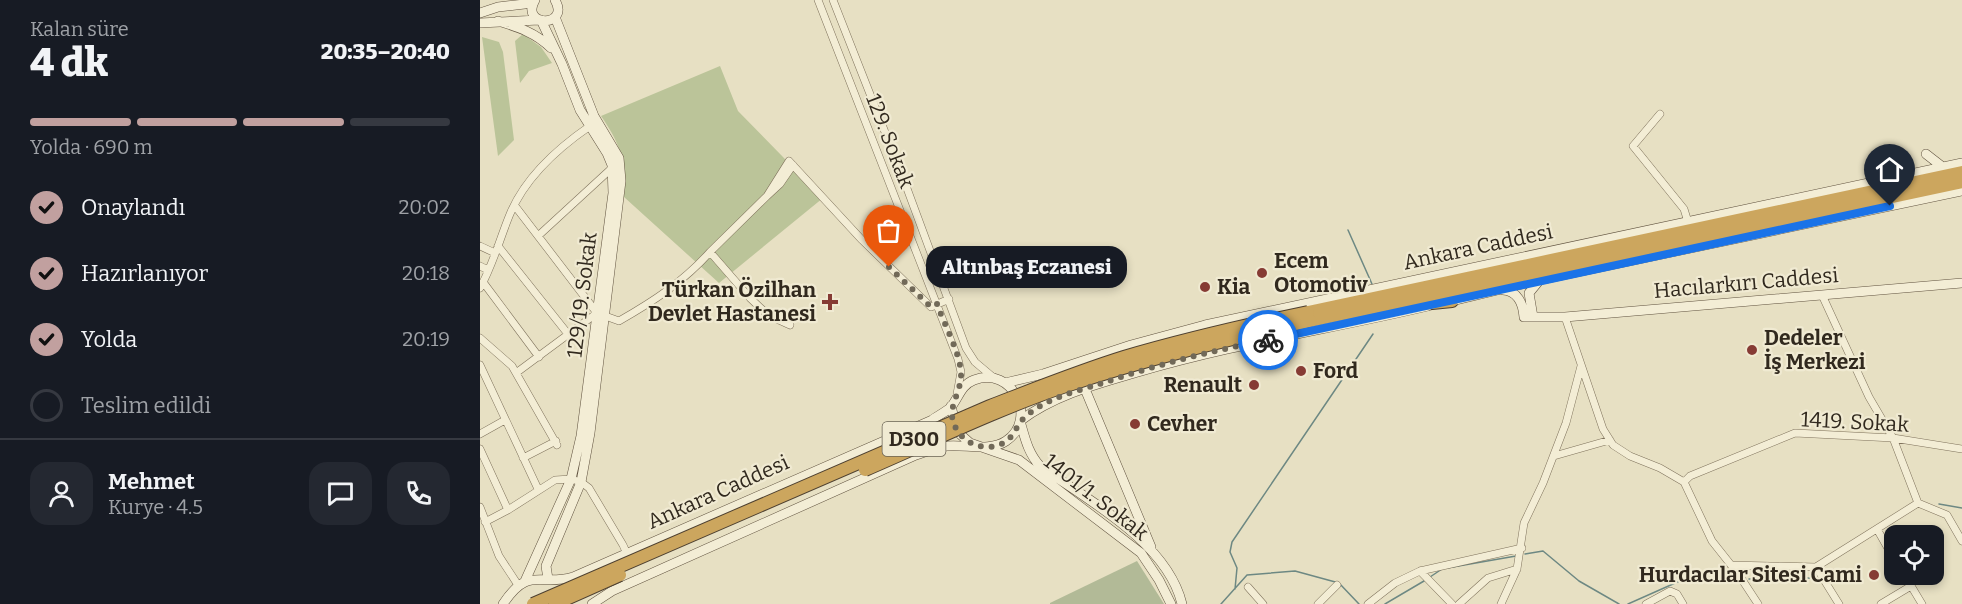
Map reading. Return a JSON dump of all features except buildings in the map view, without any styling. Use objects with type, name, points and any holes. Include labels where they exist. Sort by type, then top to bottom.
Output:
[{"type":"highway","name":"Ankara Caddesi","points":[[555,604],[716,532],[1060,387],[1127,366],[1407,290],[1962,172]]},
{"type":"highway","name":"Ankara Caddesi","points":[[533,604],[990,406],[1124,357],[1199,336],[1310,316],[1358,311],[1962,182]]},
{"type":"highway","points":[[1839,216],[1919,191]]},
{"type":"highway","points":[[1675,233],[1768,205]]},
{"type":"highway","points":[[1347,294],[1407,290]]},
{"type":"highway","points":[[1358,311],[1452,301]]},
{"type":"main road","points":[[480,23],[548,21],[555,17],[558,10],[555,0]]},
{"type":"main road","points":[[480,13],[498,7],[534,1]]},
{"type":"main road","name":"129/19. Sokak","points":[[534,1],[533,14],[540,20],[580,110],[607,153],[612,168],[613,194],[590,433],[581,482],[546,566],[549,579]]},
{"type":"main road","name":"129/19. Sokak","points":[[522,583],[571,479],[585,414],[620,204],[620,164],[616,152],[589,107],[555,17]]},
{"type":"main road","points":[[498,21],[527,30],[541,38],[554,50]]},
{"type":"main road","points":[[1926,154],[1944,168]]},
{"type":"main road","name":"Ankara Caddesi","points":[[1005,383],[1043,374],[1131,345],[1205,325],[1962,164]]},
{"type":"main road","points":[[1889,180],[1899,168]]},
{"type":"main road","points":[[1020,421],[1049,401],[1185,358],[1539,280],[1962,191]]},
{"type":"main road","points":[[1529,317],[1529,293],[1539,280]]},
{"type":"main road","name":"Hacılarkırı Caddesi","points":[[1529,317],[1564,317],[1962,283]]},
{"type":"main road","points":[[1498,290],[1511,291],[1517,296],[1529,317]]},
{"type":"main road","points":[[592,604],[607,600],[739,533],[916,455],[946,446],[991,447],[1005,442],[1016,431],[1020,421],[1020,402],[1014,391],[1005,383],[994,378]]},
{"type":"main road","name":"Ankara Caddesi","points":[[522,583],[569,578],[627,554],[932,420],[951,406],[962,388],[973,380],[994,378]]},
{"type":"main road","points":[[1085,389],[1152,549]]},
{"type":"main road","points":[[951,406],[956,427],[961,435],[977,446]]},
{"type":"main road","name":"1401/1. Sokak","points":[[1020,421],[1033,458],[1152,549],[1169,574],[1182,604]]},
{"type":"main road","name":"1401/1. Sokak","points":[[977,446],[1019,460],[1141,553],[1159,580],[1171,604]]},
{"type":"main road","points":[[549,579],[562,581],[572,591],[576,604]]},
{"type":"main road","points":[[503,604],[522,583]]},
{"type":"street","points":[[498,7],[512,0]]},
{"type":"street","name":"129. Sokak","points":[[818,0],[959,363],[960,379],[957,395]]},
{"type":"street","name":"129. Sokak","points":[[833,0],[970,356],[994,378]]},
{"type":"street","points":[[1660,114],[1633,146],[1684,209],[1688,222]]},
{"type":"street","points":[[539,357],[482,285],[514,206],[536,172],[590,126]]},
{"type":"street","points":[[514,206],[601,316],[619,321],[649,304],[691,273],[767,196],[791,163],[862,240],[931,307],[949,298]]},
{"type":"street","points":[[537,236],[612,168]]},
{"type":"street","points":[[480,246],[496,250],[568,334]]},
{"type":"street","points":[[710,252],[768,315],[790,325]]},
{"type":"street","points":[[480,266],[488,270]]},
{"type":"street","points":[[1822,295],[1869,397],[1893,438],[1918,503],[1947,515],[1962,541]]},
{"type":"street","points":[[516,373],[568,334],[601,316]]},
{"type":"street","points":[[1564,317],[1603,429],[1613,445],[1630,456],[1660,468],[1684,482],[1712,540],[1740,575],[1758,604]]},
{"type":"street","points":[[480,338],[512,366],[557,443],[523,458]]},
{"type":"street","points":[[480,365],[538,489]]},
{"type":"street","points":[[1501,604],[1517,569],[1524,523],[1566,423],[1581,366]]},
{"type":"street","points":[[480,434],[505,420]]},
{"type":"street","name":"1419. Sokak","points":[[1684,482],[1690,476],[1795,433],[1893,438],[1962,449]]},
{"type":"street","points":[[1554,456],[1610,440]]},
{"type":"street","points":[[480,449],[508,510]]},
{"type":"street","points":[[485,522],[555,480],[571,479],[589,488],[627,554]]},
{"type":"street","points":[[1731,565],[1816,567],[1918,503]]},
{"type":"street","points":[[480,507],[499,556],[522,583]]},
{"type":"street","points":[[1877,529],[1884,541]]},
{"type":"street","points":[[1368,604],[1395,582],[1420,571],[1522,548]]},
{"type":"street","points":[[1816,567],[1839,604]]},
{"type":"street","points":[[1459,604],[1488,578],[1517,569]]},
{"type":"street","points":[[1420,571],[1452,604]]},
{"type":"street","points":[[1318,604],[1336,585]]},
{"type":"street","points":[[1881,604],[1911,586],[1922,604]]},
{"type":"street","points":[[1248,587],[1263,604]]},
{"type":"street","points":[[1646,604],[1670,591],[1677,594],[1683,604]]},
{"type":"green space","points":[[523,34],[541,47],[552,63],[529,71],[520,83],[515,41]]},
{"type":"green space","points":[[482,37],[499,42],[503,52],[514,140],[498,156]]},
{"type":"green space","points":[[720,66],[738,111],[823,198],[719,283],[624,197],[621,154],[601,116]]},
{"type":"green space","points":[[1137,561],[1164,604],[1050,604],[1050,603]]},
{"type":"waterway","points":[[1348,230],[1372,284]]},
{"type":"waterway","points":[[1235,589],[1237,568],[1230,552],[1232,542],[1373,334]]},
{"type":"waterway","points":[[1939,504],[1962,508]]},
{"type":"waterway","points":[[1525,554],[1543,551],[1579,581],[1619,604]]},
{"type":"waterway","points":[[1447,568],[1516,556]]},
{"type":"waterway","points":[[1430,577],[1442,569]]},
{"type":"waterway","points":[[1221,604],[1247,575],[1295,571],[1339,583],[1359,604]]},
{"type":"waterway","points":[[1749,579],[1818,578]]},
{"type":"waterway","points":[[1628,604],[1682,580],[1738,579]]},
{"type":"waterway","points":[[1385,604],[1424,581]]},
{"type":"way so far","points":[[889,267],[931,307],[937,304],[961,372],[957,395],[951,406],[953,420],[961,435],[977,446],[991,447],[1005,442],[1016,431],[1020,421],[1049,401],[1185,358],[1268,340]]},
{"type":"place","name":"Altınbaş Eczanesi","points":[[889,267]]},
{"type":"place","name":"Ecem Otomotiv","points":[[1262,273]]},
{"type":"place","name":"Kia","points":[[1205,287]]},
{"type":"place","name":"Türkan Özilhan Devlet Hastanesi","points":[[830,302]]},
{"type":"place","name":"Dedeler İş Merkezi","points":[[1752,350]]},
{"type":"place","name":"Ford","points":[[1301,371]]},
{"type":"place","name":"Renault","points":[[1254,385]]},
{"type":"place","name":"Cevher","points":[[1135,424]]},
{"type":"place","name":"Hurdacılar Sitesi Cami","points":[[1874,575]]},
{"type":"route","points":[[1268,340],[1890,206]]}]
